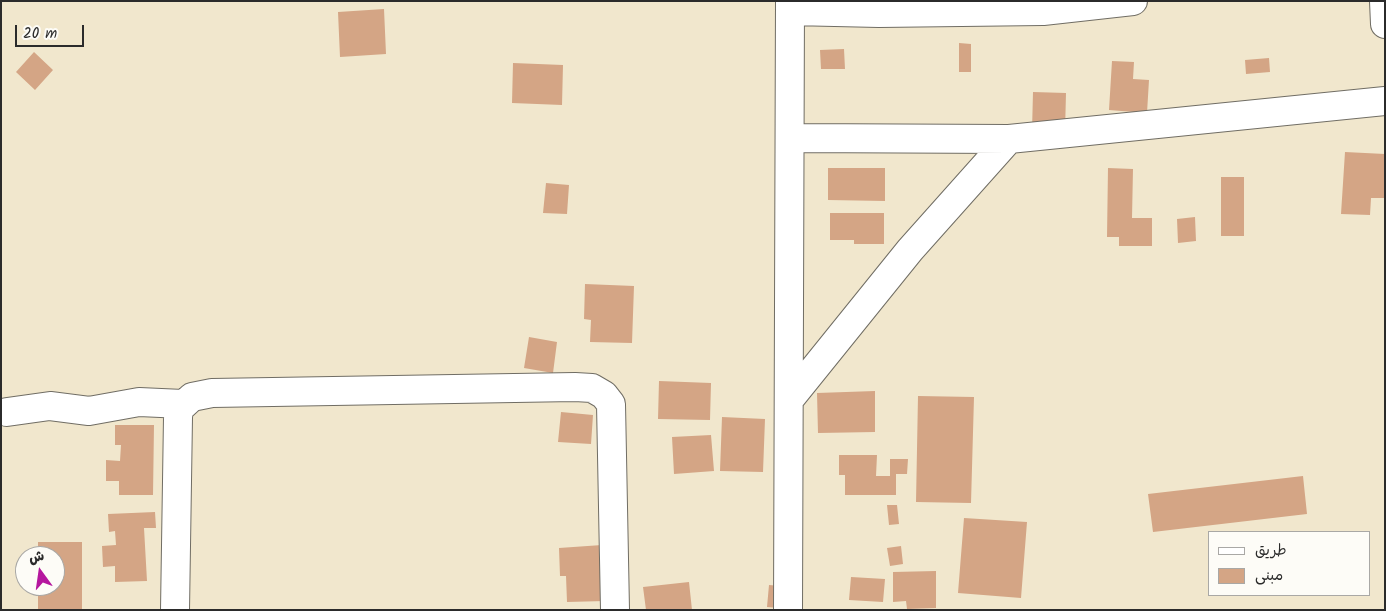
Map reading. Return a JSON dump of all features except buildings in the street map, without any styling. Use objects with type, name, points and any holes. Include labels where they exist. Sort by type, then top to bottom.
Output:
[{"type":"street","points":[[788,610],[792,138],[791,6],[879,13],[1043,11],[1133,1]]},
{"type":"street","points":[[1384,1],[1385,24]]},
{"type":"street","points":[[792,138],[1009,139],[1385,101]]},
{"type":"street","points":[[789,400],[910,250],[1009,139]]},
{"type":"street","points":[[175,610],[178,416],[179,409],[192,397],[212,393],[592,388],[604,395],[611,404],[615,610]]},
{"type":"street","points":[[8,412],[50,406],[89,411],[139,402],[183,404]]}]
